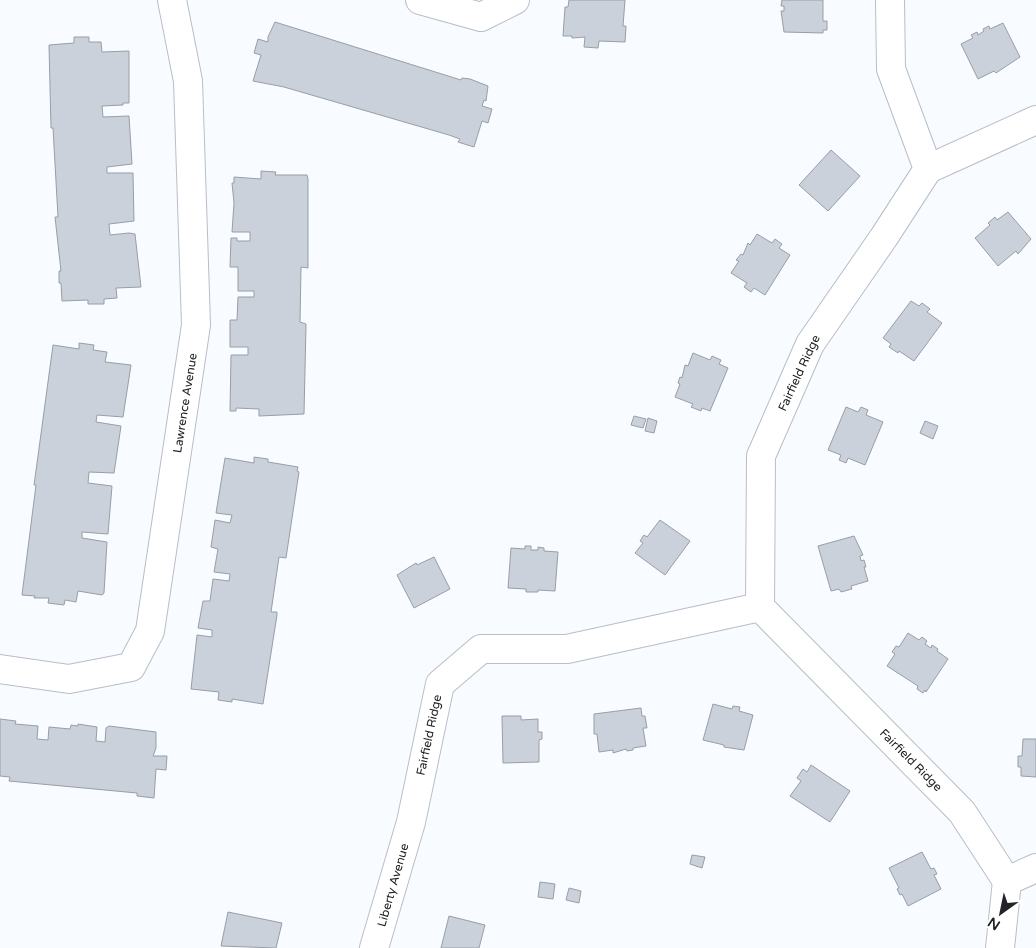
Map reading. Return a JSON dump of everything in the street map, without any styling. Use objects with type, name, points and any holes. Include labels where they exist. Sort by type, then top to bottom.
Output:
[{"type":"street","name":"Lawrence Avenue","points":[[0,669],[69,679],[131,668],[150,631],[196,325],[188,81],[172,0]]},
{"type":"street","points":[[420,0],[481,17],[515,0]]},
{"type":"street","points":[[890,0],[891,69],[928,169],[1036,120]]},
{"type":"street","name":"Fairfield Ridge","points":[[928,169],[884,237],[810,344],[761,456],[760,607],[962,812],[1007,881]]},
{"type":"street","name":"Fairfield Ridge","points":[[411,822],[440,684],[481,649],[567,649],[760,607]]},
{"type":"street","name":"Liberty Avenue","points":[[374,948],[411,822]]},
{"type":"street","points":[[1000,948],[1007,881],[1036,868]]},
{"type":"building","points":[[569,0],[625,0],[623,26],[626,26],[625,42],[599,41],[598,48],[584,47],[585,37],[572,38],[572,36],[563,36],[565,7],[568,7]]},
{"type":"building","points":[[782,0],[823,0],[823,21],[827,21],[827,30],[823,30],[823,33],[784,32],[781,11],[784,11],[784,6],[781,6]]},
{"type":"building","points":[[275,22],[461,80],[462,78],[470,79],[488,86],[486,101],[484,100],[482,106],[492,109],[488,123],[482,121],[474,147],[458,142],[460,139],[449,135],[284,87],[253,81],[261,55],[254,53],[258,39],[268,42],[268,37]]},
{"type":"building","points":[[1003,23],[1020,57],[996,73],[994,71],[978,79],[961,44],[973,38],[971,35],[977,32],[978,35],[989,26],[990,29]]},
{"type":"building","points":[[74,37],[89,37],[89,42],[101,42],[102,52],[129,51],[129,103],[102,106],[103,117],[129,116],[132,164],[107,167],[107,173],[133,173],[134,221],[109,224],[110,235],[135,234],[141,287],[116,288],[117,298],[104,299],[104,304],[88,304],[88,300],[62,301],[61,283],[59,283],[59,271],[61,271],[55,217],[58,217],[53,128],[51,128],[49,45],[74,43]]},
{"type":"building","points":[[831,150],[860,176],[828,211],[799,185]]},
{"type":"building","points":[[261,171],[276,172],[275,175],[307,175],[308,179],[308,268],[301,267],[300,322],[306,324],[304,414],[259,416],[259,409],[236,408],[236,411],[230,411],[231,355],[248,355],[248,347],[230,347],[230,320],[237,320],[238,297],[254,297],[254,291],[238,291],[238,267],[230,267],[231,238],[237,238],[237,241],[250,241],[250,232],[232,232],[234,203],[232,183],[234,183],[234,177],[261,179]]},
{"type":"building","points":[[1008,212],[1031,239],[1018,254],[1016,251],[998,266],[975,238],[990,225],[988,223],[995,217],[997,220]]},
{"type":"building","points":[[757,234],[772,243],[775,239],[782,244],[779,248],[790,255],[765,295],[754,288],[751,292],[744,287],[747,283],[731,273],[739,261],[736,260],[741,254],[743,255],[748,243],[750,245]]},
{"type":"building","points":[[911,301],[919,306],[922,303],[930,309],[927,312],[942,323],[914,361],[889,347],[891,344],[883,338]]},
{"type":"building","points":[[79,343],[94,345],[93,350],[107,352],[105,362],[131,365],[123,417],[97,415],[96,422],[121,426],[114,473],[89,472],[88,483],[112,486],[108,534],[82,532],[82,538],[107,542],[104,593],[102,595],[78,591],[76,602],[65,600],[64,605],[48,603],[49,598],[34,598],[35,596],[22,595],[36,485],[34,485],[53,345],[79,349]]},
{"type":"building","points":[[693,353],[710,360],[712,356],[721,360],[719,364],[728,368],[710,411],[702,408],[701,411],[691,407],[693,404],[675,397],[680,384],[678,383],[680,377],[682,378],[685,365],[688,366]]},
{"type":"building","points":[[846,407],[858,412],[861,407],[868,410],[866,415],[883,422],[865,465],[848,458],[846,463],[839,460],[841,455],[828,450]]},
{"type":"building","points":[[634,416],[646,419],[643,428],[631,425]]},
{"type":"building","points":[[648,418],[657,421],[654,433],[645,431]]},
{"type":"building","points":[[925,421],[938,426],[933,439],[920,433]]},
{"type":"building","points":[[254,457],[268,459],[268,462],[298,467],[297,471],[299,472],[286,558],[279,557],[271,612],[277,612],[277,615],[263,704],[232,699],[232,702],[218,700],[219,692],[191,689],[197,635],[212,637],[212,630],[198,628],[203,601],[210,601],[213,579],[229,581],[230,574],[214,572],[218,549],[211,547],[215,520],[230,523],[232,515],[216,513],[225,458],[254,463]]},
{"type":"building","points":[[660,520],[690,541],[665,575],[635,553],[643,543],[640,541],[644,535],[647,537]]},
{"type":"building","points":[[854,536],[863,555],[860,556],[861,561],[864,560],[868,581],[851,586],[852,589],[841,592],[839,589],[831,591],[818,546]]},
{"type":"building","points":[[525,546],[531,546],[531,550],[538,550],[538,547],[544,548],[544,551],[558,552],[555,591],[538,590],[538,592],[526,592],[526,589],[508,588],[511,548],[525,549]]},
{"type":"building","points":[[434,557],[450,589],[414,608],[397,575],[416,563],[417,565]]},
{"type":"building","points":[[908,633],[919,640],[922,637],[927,641],[925,644],[931,648],[932,645],[948,659],[926,692],[925,690],[923,693],[917,689],[918,686],[887,666],[895,654],[892,652],[896,646],[899,647]]},
{"type":"building","points":[[713,704],[732,709],[733,706],[740,707],[739,711],[753,715],[744,750],[724,747],[724,745],[703,740]]},
{"type":"building","points":[[641,708],[642,716],[645,716],[647,728],[643,728],[646,746],[613,753],[613,750],[599,752],[597,734],[594,734],[594,714]]},
{"type":"building","points":[[502,716],[521,716],[521,720],[538,719],[538,732],[542,732],[542,739],[539,740],[539,762],[503,763]]},
{"type":"building","points":[[0,719],[16,721],[15,724],[38,726],[37,739],[48,740],[49,727],[70,729],[71,725],[78,726],[78,724],[97,727],[96,741],[105,742],[106,728],[109,726],[156,732],[156,748],[153,756],[167,756],[166,770],[156,769],[154,798],[137,796],[137,793],[9,781],[10,777],[0,776]]},
{"type":"building","points":[[1023,739],[1036,739],[1036,777],[1021,776],[1021,767],[1018,767],[1018,756],[1022,756]]},
{"type":"building","points":[[811,765],[850,791],[830,822],[790,796],[801,781],[797,778],[803,769],[807,772]]},
{"type":"building","points":[[922,852],[931,869],[934,868],[937,874],[934,875],[941,889],[908,906],[897,889],[899,888],[889,868]]},
{"type":"building","points":[[692,855],[705,857],[702,868],[690,864]]},
{"type":"building","points":[[540,882],[555,884],[553,899],[538,897]]},
{"type":"building","points":[[569,888],[581,891],[579,903],[566,900]]},
{"type":"building","points":[[228,912],[282,923],[276,948],[221,946]]},
{"type":"building","points":[[449,916],[485,925],[479,948],[441,948]]}]
